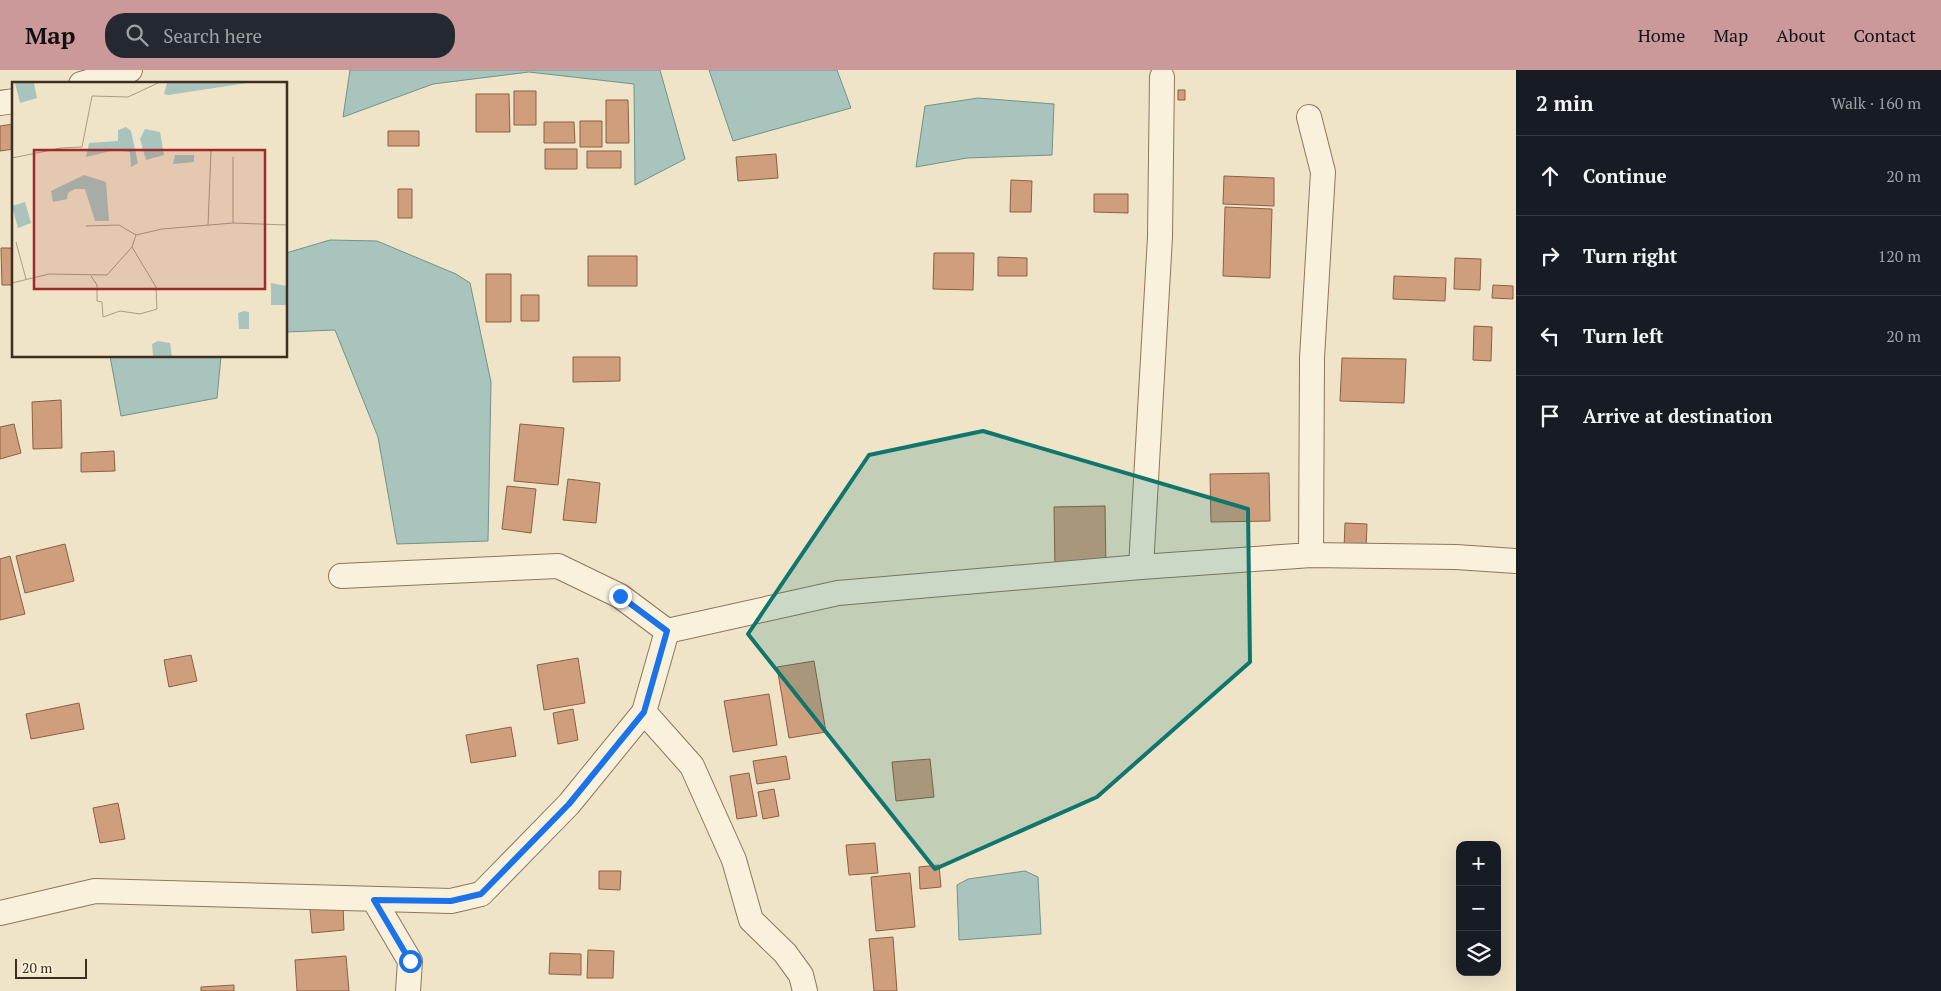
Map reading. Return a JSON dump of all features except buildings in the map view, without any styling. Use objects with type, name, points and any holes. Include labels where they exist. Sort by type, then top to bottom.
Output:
[{"type":"street","points":[[88,82],[130,70]]},
{"type":"street","points":[[1141,567],[1160,237],[1162,77]]},
{"type":"street","points":[[1309,117],[1323,172],[1312,358],[1310,555]]},
{"type":"street","points":[[341,576],[558,566],[620,596],[667,631],[838,593],[1141,567],[1310,555],[1456,557],[1516,561]]},
{"type":"street","points":[[0,913],[95,891],[451,901],[481,894],[569,804],[644,712],[667,631]]},
{"type":"street","points":[[644,712],[692,766],[734,860],[751,920],[785,953],[801,974],[805,991]]},
{"type":"street","points":[[374,900],[410,961],[408,991]]},
{"type":"highlighted area","points":[[983,431],[1248,509],[1250,662],[1097,797],[935,869],[748,634],[869,455]]},
{"type":"water","points":[[350,70],[660,70],[685,159],[635,185],[634,84],[529,72],[433,84],[343,117]]},
{"type":"water","points":[[709,70],[837,70],[851,108],[733,141]]},
{"type":"water","points":[[978,98],[1054,104],[1052,155],[967,158],[916,167],[925,106]]},
{"type":"water","points":[[330,240],[377,241],[456,274],[470,283],[491,382],[488,541],[397,544],[378,437],[335,330],[288,332],[288,252]]},
{"type":"water","points":[[110,358],[221,358],[217,398],[121,416]]},
{"type":"water","points":[[1025,871],[1038,877],[1041,934],[959,940],[957,885],[968,879]]},
{"type":"route","points":[[410,961],[374,900],[451,901],[481,894],[569,804],[644,712],[667,631],[620,596]]}]
